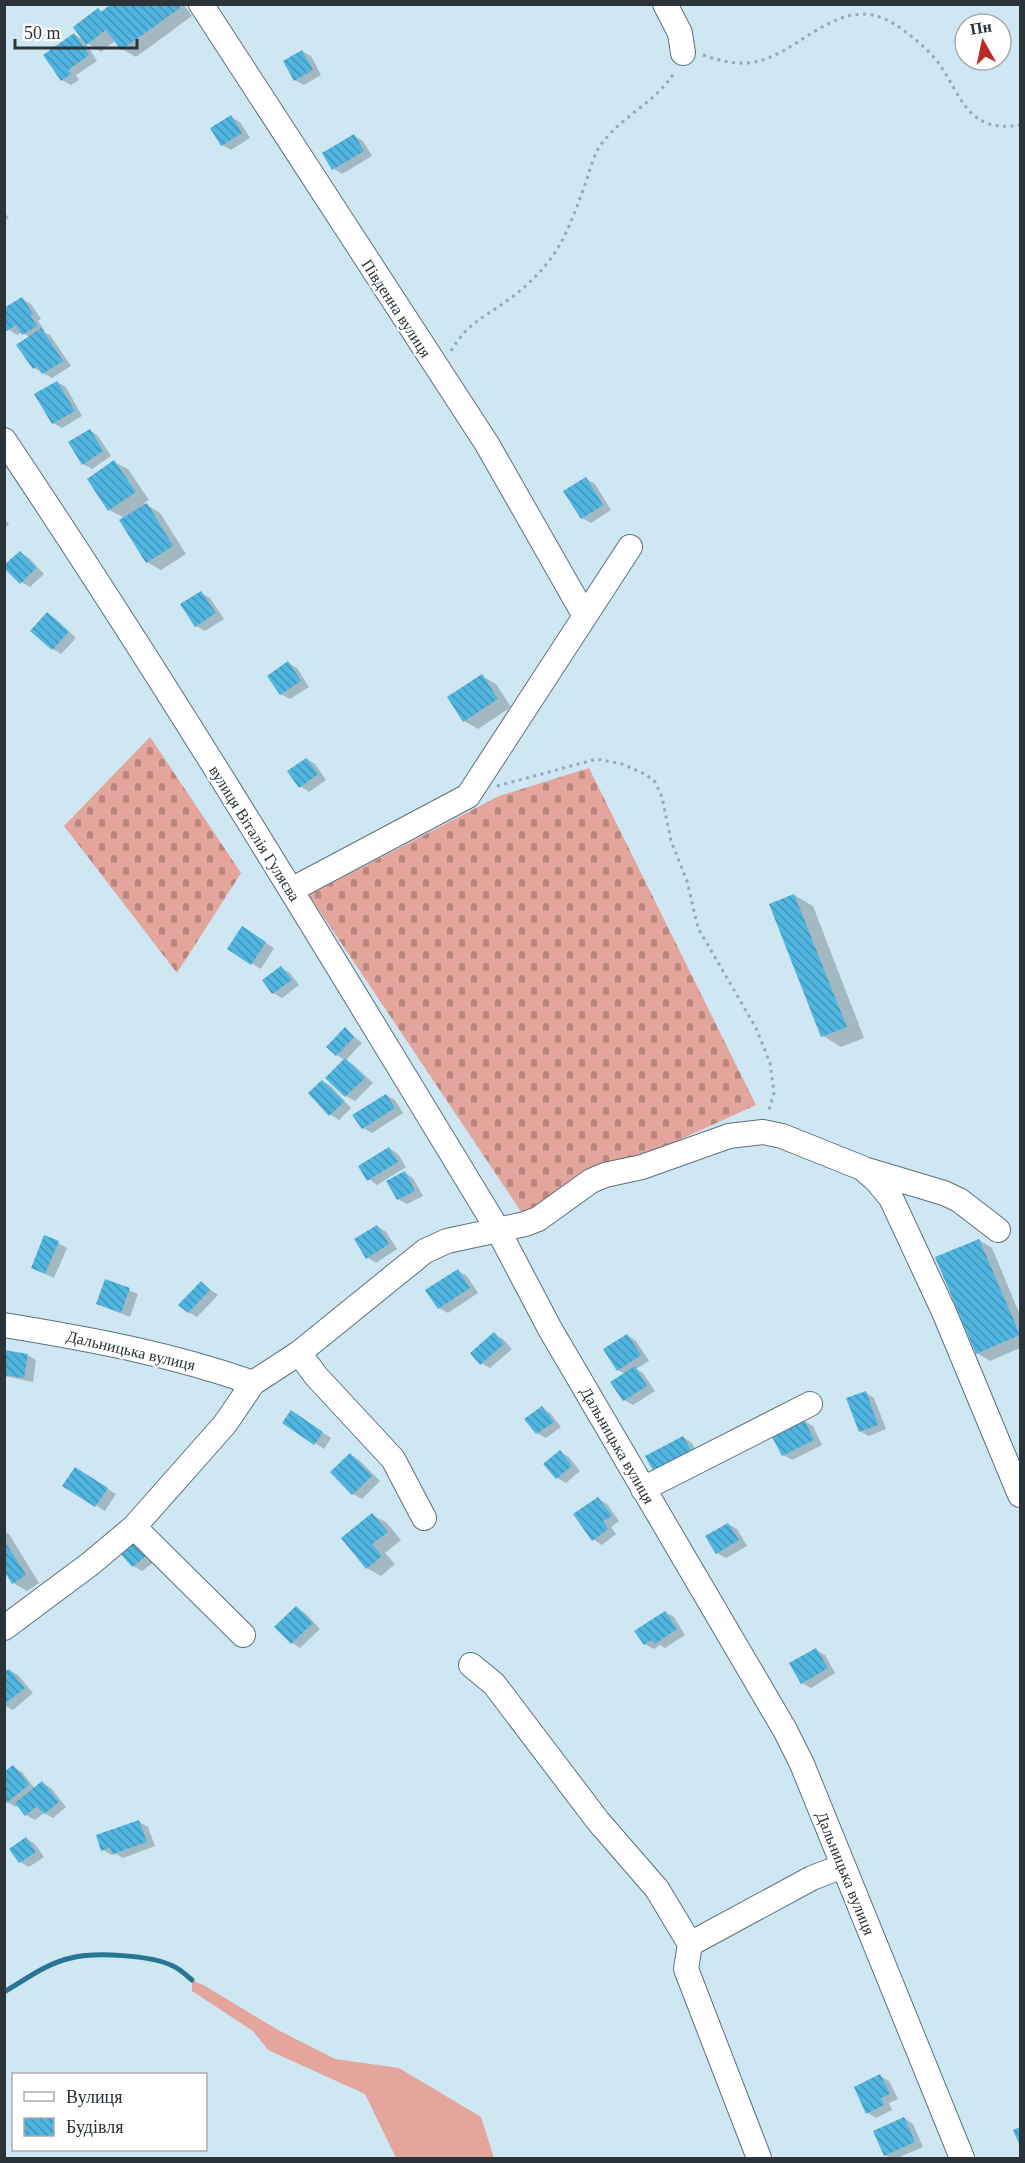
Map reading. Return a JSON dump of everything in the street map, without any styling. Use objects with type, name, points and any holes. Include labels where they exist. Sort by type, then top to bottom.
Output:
[{"type":"street","name":"Південна вулиця","points":[[201,4],[487,444],[585,616]]},
{"type":"street","points":[[665,4],[680,33],[683,53]]},
{"type":"street","name":"вулиця Віталія Гуляєва","points":[[4,440],[98,580],[291,890],[498,1230]]},
{"type":"street","points":[[291,890],[468,796],[630,547]]},
{"type":"street","points":[[4,1628],[90,1564],[134,1527],[225,1424],[253,1383],[299,1353],[425,1251],[447,1241],[538,1219],[591,1181],[605,1175],[642,1167],[729,1136],[762,1132],[782,1136],[862,1168],[944,1192],[959,1200],[998,1230]]},
{"type":"street","points":[[862,1168],[891,1198],[944,1312],[1020,1495]]},
{"type":"street","name":"Дальницька вулиця","points":[[498,1230],[550,1329],[785,1730],[802,1764],[962,2158]]},
{"type":"street","name":"Дальницька вулиця","points":[[4,1325],[157,1354],[253,1383]]},
{"type":"street","points":[[299,1353],[316,1376],[393,1459],[424,1518]]},
{"type":"street","points":[[643,1489],[810,1404]]},
{"type":"street","points":[[134,1527],[243,1635]]},
{"type":"street","points":[[471,1665],[494,1684],[598,1821],[657,1889],[690,1944],[686,1969],[759,2158]]},
{"type":"street","points":[[690,1944],[812,1878],[843,1866]]},
{"type":"path","points":[[445,382],[450,353],[459,337],[472,323],[508,300],[547,264],[569,226],[597,151],[608,135],[661,90],[674,74],[683,53],[737,63],[754,62],[842,18],[871,14],[891,21],[933,56],[957,96],[974,115],[996,126],[1020,125]]},
{"type":"path","points":[[468,796],[519,779],[597,759],[622,764],[645,774],[655,782],[662,797],[671,841],[687,881],[698,928],[756,1028],[770,1063],[774,1093],[762,1132]]},
{"type":"green space","points":[[150,737],[241,873],[177,973],[64,826]]},
{"type":"green space","points":[[589,768],[756,1105],[648,1154],[524,1216],[309,895],[499,796]]},
{"type":"green space","points":[[192,1980],[278,2030],[335,2059],[399,2068],[481,2117],[494,2158],[396,2158],[365,2094],[268,2050],[253,2031],[192,1991]]},
{"type":"building","points":[[111,4],[177,4],[180,8],[121,50],[106,30],[86,45],[73,27],[98,8],[101,12]]},
{"type":"building","points":[[74,33],[89,55],[68,70],[71,74],[61,81],[43,55]]},
{"type":"building","points":[[302,50],[313,70],[294,81],[283,61]]},
{"type":"building","points":[[231,115],[242,133],[221,146],[210,128]]},
{"type":"building","points":[[354,134],[364,151],[332,170],[322,153]]},
{"type":"building","points":[[22,297],[33,314],[30,315],[37,326],[22,335],[16,325],[7,331],[4,326],[4,308]]},
{"type":"building","points":[[41,328],[63,361],[42,374],[37,366],[33,369],[16,345]]},
{"type":"building","points":[[57,381],[75,411],[52,424],[34,394]]},
{"type":"building","points":[[90,429],[103,451],[82,465],[68,442]]},
{"type":"building","points":[[114,460],[136,492],[108,511],[87,479]]},
{"type":"building","points":[[586,477],[603,505],[581,519],[563,491]]},
{"type":"building","points":[[147,503],[173,546],[146,563],[119,520]]},
{"type":"building","points":[[20,551],[36,568],[20,584],[4,568],[4,565]]},
{"type":"building","points":[[201,591],[216,613],[195,627],[180,604]]},
{"type":"building","points":[[47,612],[69,632],[52,650],[30,631]]},
{"type":"building","points":[[288,661],[301,681],[280,695],[267,676]]},
{"type":"building","points":[[482,674],[498,699],[463,722],[447,697]]},
{"type":"building","points":[[306,758],[318,774],[299,788],[287,771]]},
{"type":"building","points":[[794,894],[847,1027],[821,1037],[769,904]]},
{"type":"building","points":[[242,926],[266,942],[251,965],[227,949]]},
{"type":"building","points":[[281,966],[292,980],[272,994],[262,980]]},
{"type":"building","points":[[345,1027],[354,1037],[336,1056],[326,1047]]},
{"type":"building","points":[[345,1058],[365,1078],[345,1097],[325,1078]]},
{"type":"building","points":[[322,1080],[344,1102],[329,1116],[308,1093]]},
{"type":"building","points":[[386,1094],[395,1108],[362,1129],[352,1115]]},
{"type":"building","points":[[389,1147],[398,1162],[367,1181],[358,1166]]},
{"type":"building","points":[[405,1171],[415,1191],[397,1200],[386,1181]]},
{"type":"building","points":[[377,1225],[389,1244],[366,1259],[354,1239]]},
{"type":"building","points":[[44,1235],[59,1241],[45,1274],[31,1268]]},
{"type":"building","points":[[979,1239],[1020,1335],[976,1354],[935,1257]]},
{"type":"building","points":[[458,1269],[470,1288],[438,1309],[425,1290]]},
{"type":"building","points":[[105,1279],[130,1288],[121,1313],[96,1304]]},
{"type":"building","points":[[201,1281],[210,1290],[188,1313],[178,1305]]},
{"type":"building","points":[[494,1332],[504,1344],[480,1365],[470,1353]]},
{"type":"building","points":[[627,1334],[641,1355],[617,1371],[603,1349]]},
{"type":"building","points":[[4,1350],[28,1354],[24,1378],[4,1375]]},
{"type":"building","points":[[635,1366],[647,1386],[623,1401],[610,1382]]},
{"type":"building","points":[[866,1391],[878,1425],[859,1432],[846,1398]]},
{"type":"building","points":[[542,1406],[554,1422],[536,1434],[524,1419]]},
{"type":"building","points":[[291,1410],[323,1432],[314,1445],[282,1423]]},
{"type":"building","points":[[804,1419],[814,1440],[782,1456],[771,1435]]},
{"type":"building","points":[[683,1436],[693,1454],[655,1474],[645,1456]]},
{"type":"building","points":[[560,1450],[572,1466],[556,1479],[543,1464]]},
{"type":"building","points":[[350,1453],[372,1476],[352,1495],[330,1472]]},
{"type":"building","points":[[75,1467],[108,1488],[95,1507],[62,1486]]},
{"type":"building","points":[[598,1497],[612,1516],[603,1521],[608,1529],[592,1541],[573,1514]]},
{"type":"building","points":[[372,1513],[388,1532],[372,1544],[382,1556],[366,1569],[341,1538]]},
{"type":"building","points":[[728,1523],[739,1540],[716,1554],[705,1536]]},
{"type":"building","points":[[4,1540],[26,1575],[12,1584],[4,1571]]},
{"type":"building","points":[[134,1543],[146,1556],[132,1567],[121,1554]]},
{"type":"building","points":[[296,1606],[313,1623],[291,1644],[274,1627]]},
{"type":"building","points":[[665,1611],[677,1629],[655,1644],[652,1640],[644,1645],[634,1631]]},
{"type":"building","points":[[816,1648],[828,1668],[801,1684],[789,1663]]},
{"type":"building","points":[[9,1669],[25,1688],[4,1704],[4,1672]]},
{"type":"building","points":[[13,1765],[29,1785],[6,1803],[4,1772]]},
{"type":"building","points":[[42,1781],[59,1802],[44,1814],[37,1806],[25,1816],[15,1803]]},
{"type":"building","points":[[139,1820],[147,1842],[113,1854],[110,1848],[101,1851],[96,1835]]},
{"type":"building","points":[[26,1837],[36,1852],[19,1863],[9,1849]]},
{"type":"building","points":[[880,2074],[890,2094],[881,2098],[884,2105],[866,2114],[854,2087]]},
{"type":"building","points":[[904,2117],[915,2142],[884,2156],[873,2131]]},
{"type":"building","points":[[1020,2127],[1020,2146],[1013,2130]]},
{"type":"waterway","points":[[4,1992],[36,1972],[62,1960],[94,1955],[137,1957],[163,1962],[178,1969],[192,1980]]}]
